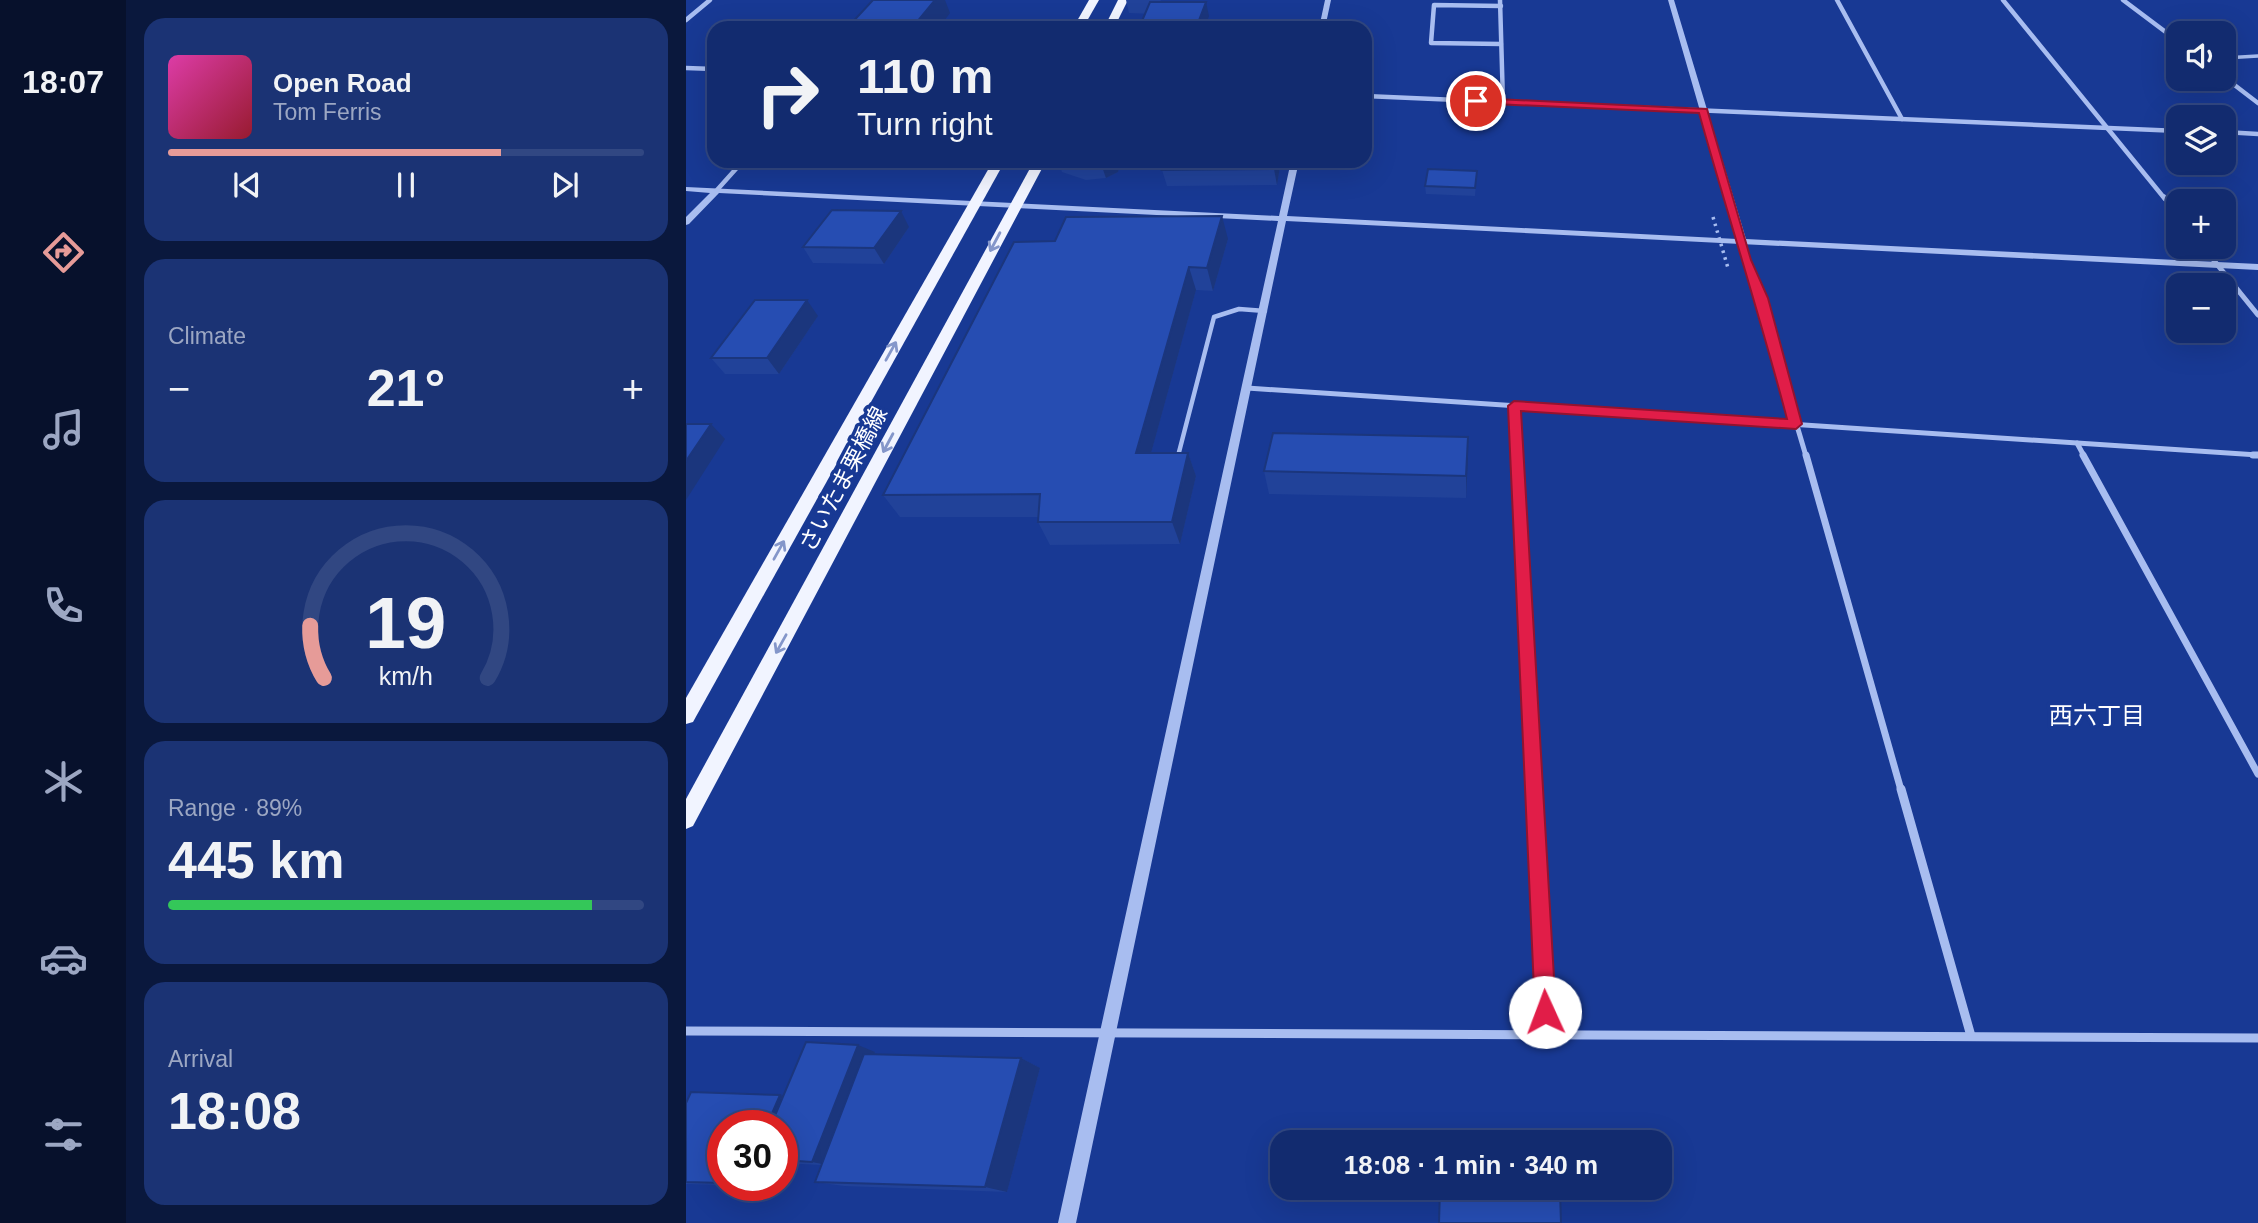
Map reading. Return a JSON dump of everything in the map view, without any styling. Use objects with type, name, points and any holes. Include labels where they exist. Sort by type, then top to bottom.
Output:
[{"type":"main road","points":[[1082,21],[1094,0]]},
{"type":"main road","points":[[1112,21],[1123,0]]},
{"type":"main road","name":"さいたま栗橋線","points":[[686,716],[995,168]]},
{"type":"main road","name":"さいたま栗橋線","points":[[686,819],[1036,168]]},
{"type":"street","points":[[686,20],[709,0]]},
{"type":"street","points":[[1324,21],[1328,0]]},
{"type":"street","points":[[1671,0],[1742,241],[1745,260],[1762,298],[1971,1036]]},
{"type":"street","points":[[1837,0],[1902,119]]},
{"type":"street","points":[[2003,0],[2166,200]]},
{"type":"street","points":[[2123,0],[2166,32]]},
{"type":"street","points":[[1502,44],[1431,43],[1434,5],[1501,3],[1502,44],[1503,102]]},
{"type":"street","points":[[686,68],[707,69]]},
{"type":"street","points":[[2236,86],[2258,103]]},
{"type":"street","points":[[1372,96],[2166,130]]},
{"type":"street","points":[[2236,133],[2258,134]]},
{"type":"street","points":[[686,222],[737,168]]},
{"type":"street","points":[[1067,1223],[1294,168]]},
{"type":"street","points":[[686,189],[2258,267]]},
{"type":"street","points":[[2212,259],[2258,315]]},
{"type":"street","points":[[1247,388],[2258,455]]},
{"type":"street","points":[[1514,406],[1546,1034]]},
{"type":"street","points":[[2077,443],[2258,774]]},
{"type":"street","points":[[686,1031],[2258,1038]]},
{"type":"lane","points":[[2236,57],[2258,56]]},
{"type":"lane","points":[[1176,463],[1214,317],[1239,309],[1265,311]]},
{"type":"path","points":[[1713,217],[1728,268]]},
{"type":"building","points":[[873,0],[935,0],[918,21],[854,21]]},
{"type":"building","points":[[1150,2],[1206,2],[1199,21],[1142,21]]},
{"type":"building","points":[[1163,168],[1274,168],[1274,169],[1162,170]]},
{"type":"building","points":[[1428,169],[1477,171],[1475,188],[1425,186]]},
{"type":"building","points":[[832,210],[901,211],[874,248],[803,247]]},
{"type":"building","points":[[1222,216],[1207,268],[1189,267],[1136,453],[1188,453],[1172,522],[1038,522],[1040,494],[883,495],[1014,242],[1055,241],[1066,217]]},
{"type":"building","points":[[755,300],[807,300],[767,358],[711,358]]},
{"type":"building","points":[[686,424],[711,424],[686,461]]},
{"type":"building","points":[[1273,433],[1468,437],[1466,476],[1264,471]]},
{"type":"building","points":[[806,1042],[858,1045],[812,1162],[798,1161],[798,1110],[777,1110]]},
{"type":"building","points":[[864,1054],[1021,1058],[985,1187],[815,1182]]},
{"type":"building","points":[[691,1092],[780,1095],[774,1110],[707,1110],[707,1183],[686,1182],[686,1103]]},
{"type":"building","points":[[1440,1200],[1560,1200],[1561,1223],[1439,1223]]},
{"type":"district","name":"西六丁目","points":[[2097,716]]},
{"type":"route","points":[[1476,101],[1703,111],[1742,241],[1745,260],[1762,298],[1796,424],[1514,406],[1545,1012]]}]
